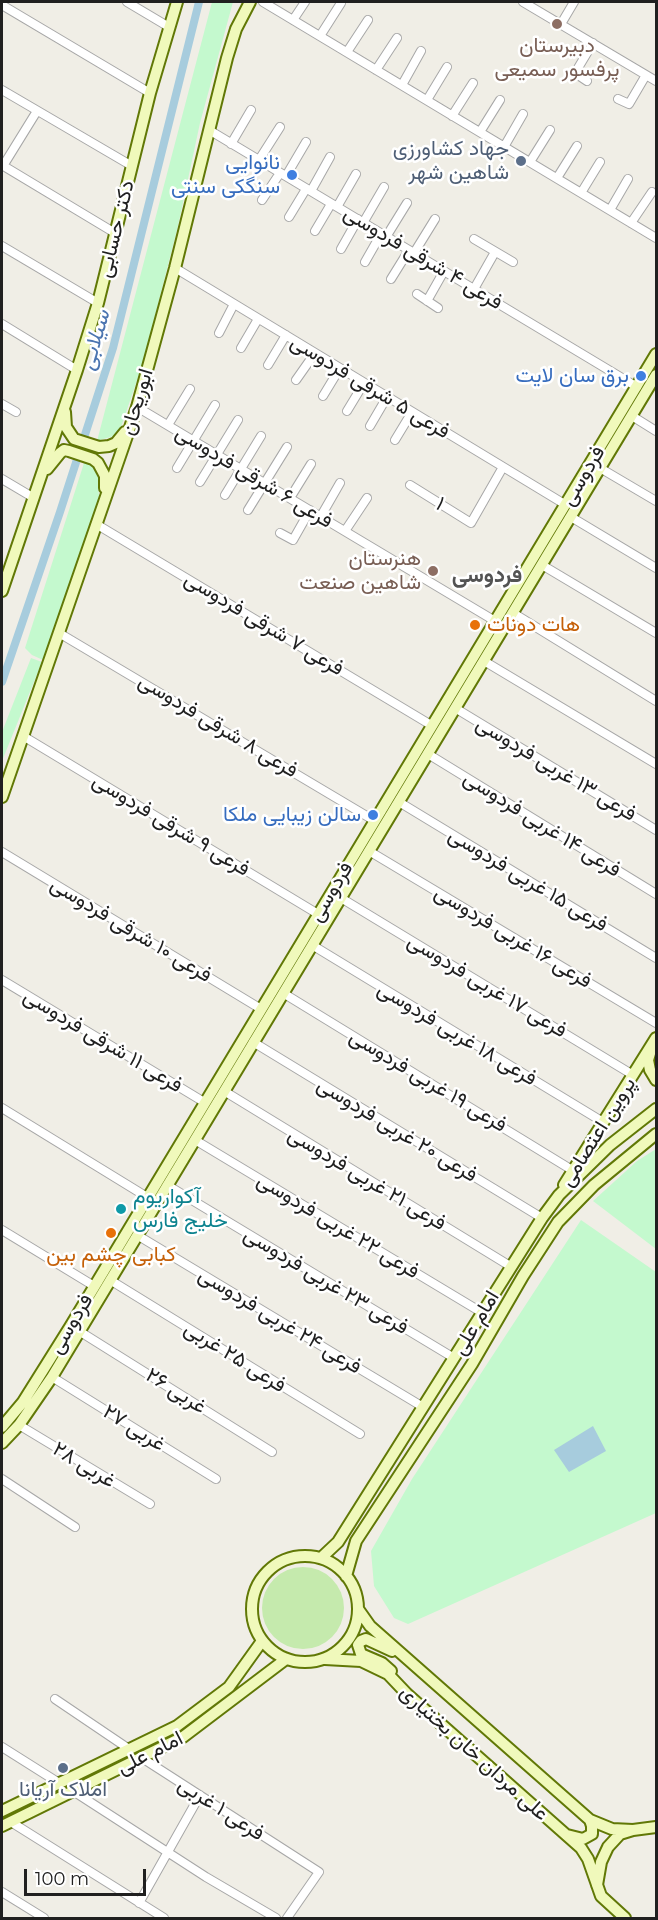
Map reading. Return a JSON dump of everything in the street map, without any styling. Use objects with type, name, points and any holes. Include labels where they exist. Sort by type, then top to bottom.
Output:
[{"type":"main road","name":"دکتر حسابی","points":[[2,591],[5,567],[34,498],[98,303],[150,93],[177,2]]},
{"type":"main road","name":"ابوریحان","points":[[2,797],[137,407],[231,43],[250,2]]},
{"type":"main road","name":"فردوسی","points":[[2,1443],[19,1425],[94,1287],[204,1102],[253,1042],[571,517],[600,468],[610,441],[637,387],[657,354]]},
{"type":"main road","name":"فردوسی","points":[[2,1427],[47,1374],[79,1330],[224,1091],[231,1069],[261,1009],[431,725],[566,505],[610,441],[632,416],[657,375]]},
{"type":"main road","points":[[66,402],[65,423],[69,434],[74,439],[101,447],[116,443],[131,424]]},
{"type":"main road","points":[[41,478],[55,458],[64,450],[95,461],[105,476],[105,498]]},
{"type":"main road","points":[[654,1042],[648,1060],[650,1070],[657,1080]]},
{"type":"main road","name":"پروین اعتصامی","points":[[559,1196],[572,1170],[654,1042]]},
{"type":"main road","name":"امام علی","points":[[321,1558],[338,1542],[542,1218],[559,1196],[610,1145],[657,1109]]},
{"type":"main road","name":"امام علی","points":[[346,1576],[356,1541],[472,1364],[558,1222],[594,1185],[657,1134]]},
{"type":"main road","points":[[478,1317],[475,1331],[482,1335],[492,1329]]},
{"type":"main road","points":[[460,1348],[470,1349],[474,1353],[472,1364]]},
{"type":"main road","points":[[338,1542],[334,1554],[335,1559],[342,1563],[352,1557]]},
{"type":"main road","points":[[291,1557],[321,1558],[337,1567],[346,1576],[355,1592],[358,1610],[356,1625],[349,1640],[338,1651],[325,1659],[311,1662],[286,1659],[262,1641],[254,1625],[251,1608],[254,1591],[262,1576],[275,1564],[291,1557]]},
{"type":"main road","name":"علی مردان خان بختیاری","points":[[358,1610],[370,1626],[590,1820],[612,1829],[633,1830]]},
{"type":"main road","points":[[395,1682],[386,1666],[361,1654],[358,1650],[361,1641],[366,1639],[377,1643],[410,1662]]},
{"type":"main road","name":"امام علی","points":[[2,1811],[177,1726],[229,1687],[262,1641]]},
{"type":"main road","points":[[249,1659],[260,1654],[270,1658],[270,1666],[266,1674]]},
{"type":"main road","name":"امام علی","points":[[5,1826],[183,1737],[286,1659]]},
{"type":"main road","name":"علی مردان خان بختیاری","points":[[325,1659],[361,1661],[388,1674],[581,1848],[588,1859],[602,1896],[625,1918]]},
{"type":"main road","points":[[567,1835],[583,1839],[592,1834],[590,1820]]},
{"type":"main road","points":[[597,1885],[601,1862],[608,1847],[620,1834],[657,1827]]},
{"type":"street","points":[[127,2],[169,27]]},
{"type":"street","points":[[262,2],[657,238]]},
{"type":"street","points":[[293,20],[305,2]]},
{"type":"street","points":[[523,2],[657,81]]},
{"type":"street","points":[[561,24],[574,2]]},
{"type":"street","points":[[320,36],[341,3]]},
{"type":"street","points":[[2,5],[150,93]]},
{"type":"street","points":[[347,52],[368,20]]},
{"type":"street","points":[[376,70],[397,38]]},
{"type":"street","points":[[587,81],[575,73],[593,43]]},
{"type":"street","points":[[402,85],[421,51]]},
{"type":"street","points":[[427,100],[447,67]]},
{"type":"street","points":[[618,99],[629,104],[646,75]]},
{"type":"street","points":[[453,116],[473,83]]},
{"type":"street","points":[[2,90],[132,166]]},
{"type":"street","points":[[480,132],[500,100]]},
{"type":"street","points":[[231,144],[250,110]]},
{"type":"street","points":[[37,111],[2,165],[115,233]]},
{"type":"street","points":[[504,147],[524,114]]},
{"type":"street","points":[[259,160],[280,127]]},
{"type":"street","name":"فرعی ۴ شرقی فردوسی","points":[[209,130],[637,387]]},
{"type":"street","points":[[530,162],[550,130]]},
{"type":"street","points":[[262,200],[306,142]]},
{"type":"street","points":[[557,178],[577,146]]},
{"type":"street","points":[[289,217],[330,157]]},
{"type":"street","points":[[581,193],[600,162]]},
{"type":"street","points":[[315,231],[356,174]]},
{"type":"street","points":[[610,210],[628,179]]},
{"type":"street","points":[[342,249],[384,187]]},
{"type":"street","points":[[631,223],[652,192]]},
{"type":"street","points":[[365,262],[407,203]]},
{"type":"street","points":[[391,279],[435,219]]},
{"type":"street","points":[[474,239],[513,262]]},
{"type":"street","points":[[2,246],[98,303]]},
{"type":"street","points":[[474,289],[495,252]]},
{"type":"street","name":"فرعی ۵ شرقی فردوسی","points":[[174,268],[566,505]]},
{"type":"street","points":[[427,301],[444,271]]},
{"type":"street","points":[[417,294],[438,308]]},
{"type":"street","points":[[219,333],[234,304]]},
{"type":"street","points":[[241,348],[258,319]]},
{"type":"street","points":[[2,324],[77,370]]},
{"type":"street","points":[[268,365],[286,336]]},
{"type":"street","points":[[296,380],[315,353]]},
{"type":"street","points":[[323,396],[340,368]]},
{"type":"street","points":[[347,411],[364,383]]},
{"type":"street","points":[[168,425],[190,389]]},
{"type":"street","points":[[370,426],[387,397]]},
{"type":"street","points":[[2,404],[16,412]]},
{"type":"street","points":[[177,468],[215,405]]},
{"type":"street","name":"فرعی ۶ شرقی فردوسی","points":[[137,407],[495,621]]},
{"type":"street","points":[[395,440],[412,412]]},
{"type":"street","points":[[632,416],[657,430]]},
{"type":"street","points":[[200,482],[238,420]]},
{"type":"street","points":[[225,495],[261,436]]},
{"type":"street","points":[[248,510],[287,447]]},
{"type":"street","points":[[290,498],[311,464]]},
{"type":"street","name":"۱","points":[[410,485],[471,523],[502,467]]},
{"type":"street","points":[[600,468],[657,501]]},
{"type":"street","points":[[2,490],[4,480],[34,498]]},
{"type":"street","points":[[321,516],[340,483]]},
{"type":"street","points":[[345,531],[367,498]]},
{"type":"street","points":[[280,533],[292,540],[310,510]]},
{"type":"street","points":[[571,517],[657,568]]},
{"type":"street","name":"فرعی ۷ شرقی فردوسی","points":[[96,524],[431,725]]},
{"type":"street","points":[[542,565],[657,633]]},
{"type":"street","points":[[513,613],[657,701]]},
{"type":"street","name":"فرعی ۸ شرقی فردوسی","points":[[60,633],[375,821]]},
{"type":"street","points":[[484,661],[657,764]]},
{"type":"street","name":"فرعی ۱۳ غربی فردوسی","points":[[455,708],[657,830]]},
{"type":"street","name":"فرعی ۹ شرقی فردوسی","points":[[23,736],[318,914]]},
{"type":"street","name":"فرعی ۱۴ غربی فردوسی","points":[[428,754],[657,894]]},
{"type":"street","name":"فرعی ۱۵ غربی فردوسی","points":[[399,802],[657,958]]},
{"type":"street","name":"فرعی ۱۶ غربی فردوسی","points":[[369,851],[657,1023]]},
{"type":"street","name":"فرعی ۱۰ شرقی فردوسی","points":[[2,852],[261,1009]]},
{"type":"street","name":"فرعی ۱۷ غربی فردوسی","points":[[341,898],[633,1075]]},
{"type":"street","name":"فرعی ۱۸ غربی فردوسی","points":[[312,945],[603,1122]]},
{"type":"street","name":"فرعی ۱۱ شرقی فردوسی","points":[[2,980],[204,1102]]},
{"type":"street","name":"فرعی ۱۹ غربی فردوسی","points":[[283,993],[572,1170]]},
{"type":"street","name":"فرعی ۲۰ غربی فردوسی","points":[[253,1042],[542,1218]]},
{"type":"street","name":"فرعی ۲۱ غربی فردوسی","points":[[224,1091],[510,1266]]},
{"type":"street","points":[[2,1108],[147,1197]]},
{"type":"street","name":"فرعی ۲۲ غربی فردوسی","points":[[195,1140],[478,1317]]},
{"type":"street","name":"فرعی ۲۳ غربی فردوسی","points":[[167,1185],[454,1358]]},
{"type":"street","points":[[2,1230],[94,1287]]},
{"type":"street","name":"فرعی ۲۴ غربی فردوسی","points":[[137,1235],[423,1407]]},
{"type":"street","name":"فرعی ۲۵ غربی","points":[[110,1280],[360,1434]]},
{"type":"street","name":"۲۶ غربی","points":[[79,1330],[272,1452]]},
{"type":"street","name":"۲۷ غربی","points":[[47,1374],[216,1479]]},
{"type":"street","name":"۲۸ غربی","points":[[19,1425],[150,1504]]},
{"type":"street","points":[[2,1479],[75,1527]]},
{"type":"street","points":[[55,1699],[129,1749]]},
{"type":"street","points":[[2,1747],[59,1783]]},
{"type":"street","name":"فرعی ۱ غربی","points":[[142,1758],[319,1872],[287,1918]]},
{"type":"street","points":[[73,1791],[167,1852],[276,1918]]},
{"type":"street","points":[[139,1903],[200,1795]]},
{"type":"street","points":[[5,1826],[164,1918]]},
{"type":"street","points":[[2,1892],[44,1918]]},
{"type":"green space","points":[[212,2],[233,2],[200,123],[178,226],[143,363],[121,427],[114,436],[97,441]]},
{"type":"green space","points":[[84,463],[91,464],[98,477],[99,497],[43,660],[32,655],[25,648]]},
{"type":"green space","points":[[31,658],[42,662],[2,761],[2,732]]},
{"type":"green space","points":[[656,1149],[656,1249],[593,1201],[637,1161]]},
{"type":"green space","points":[[581,1220],[656,1272],[656,1513],[408,1624],[394,1618],[374,1586],[371,1551],[412,1479]]},
{"type":"green space","points":[[303,1567],[319,1570],[332,1579],[341,1592],[344,1608],[341,1624],[332,1637],[319,1646],[303,1649],[287,1646],[274,1637],[265,1624],[262,1608],[265,1592],[274,1579],[287,1570]]},
{"type":"water","points":[[593,1426],[606,1451],[569,1472],[554,1450]]},
{"type":"waterway","name":"سیلابی","points":[[2,682],[113,348],[199,2]]},
{"type":"place","name":"دبیرستان پرفسور سمیعی","points":[[557,24]]},
{"type":"place","name":"جهاد کشاورزی شاهین شهر","points":[[521,161]]},
{"type":"place","name":"نانوایی سنگکی سنتی","points":[[292,175]]},
{"type":"place","name":"برق سان لایت","points":[[641,376]]},
{"type":"place","name":"هنرستان شاهین صنعت","points":[[433,571]]},
{"type":"place","name":"هات دونات","points":[[475,625]]},
{"type":"place","name":"سالن زیبایی ملکا","points":[[373,815]]},
{"type":"place","name":"آکواریوم خلیج فارس","points":[[121,1209]]},
{"type":"place","name":"کبابی چشم بین","points":[[111,1233]]},
{"type":"place","name":"املاک آریانا","points":[[63,1768]]},
{"type":"district","name":"فردوسی","points":[[487,576]]}]
